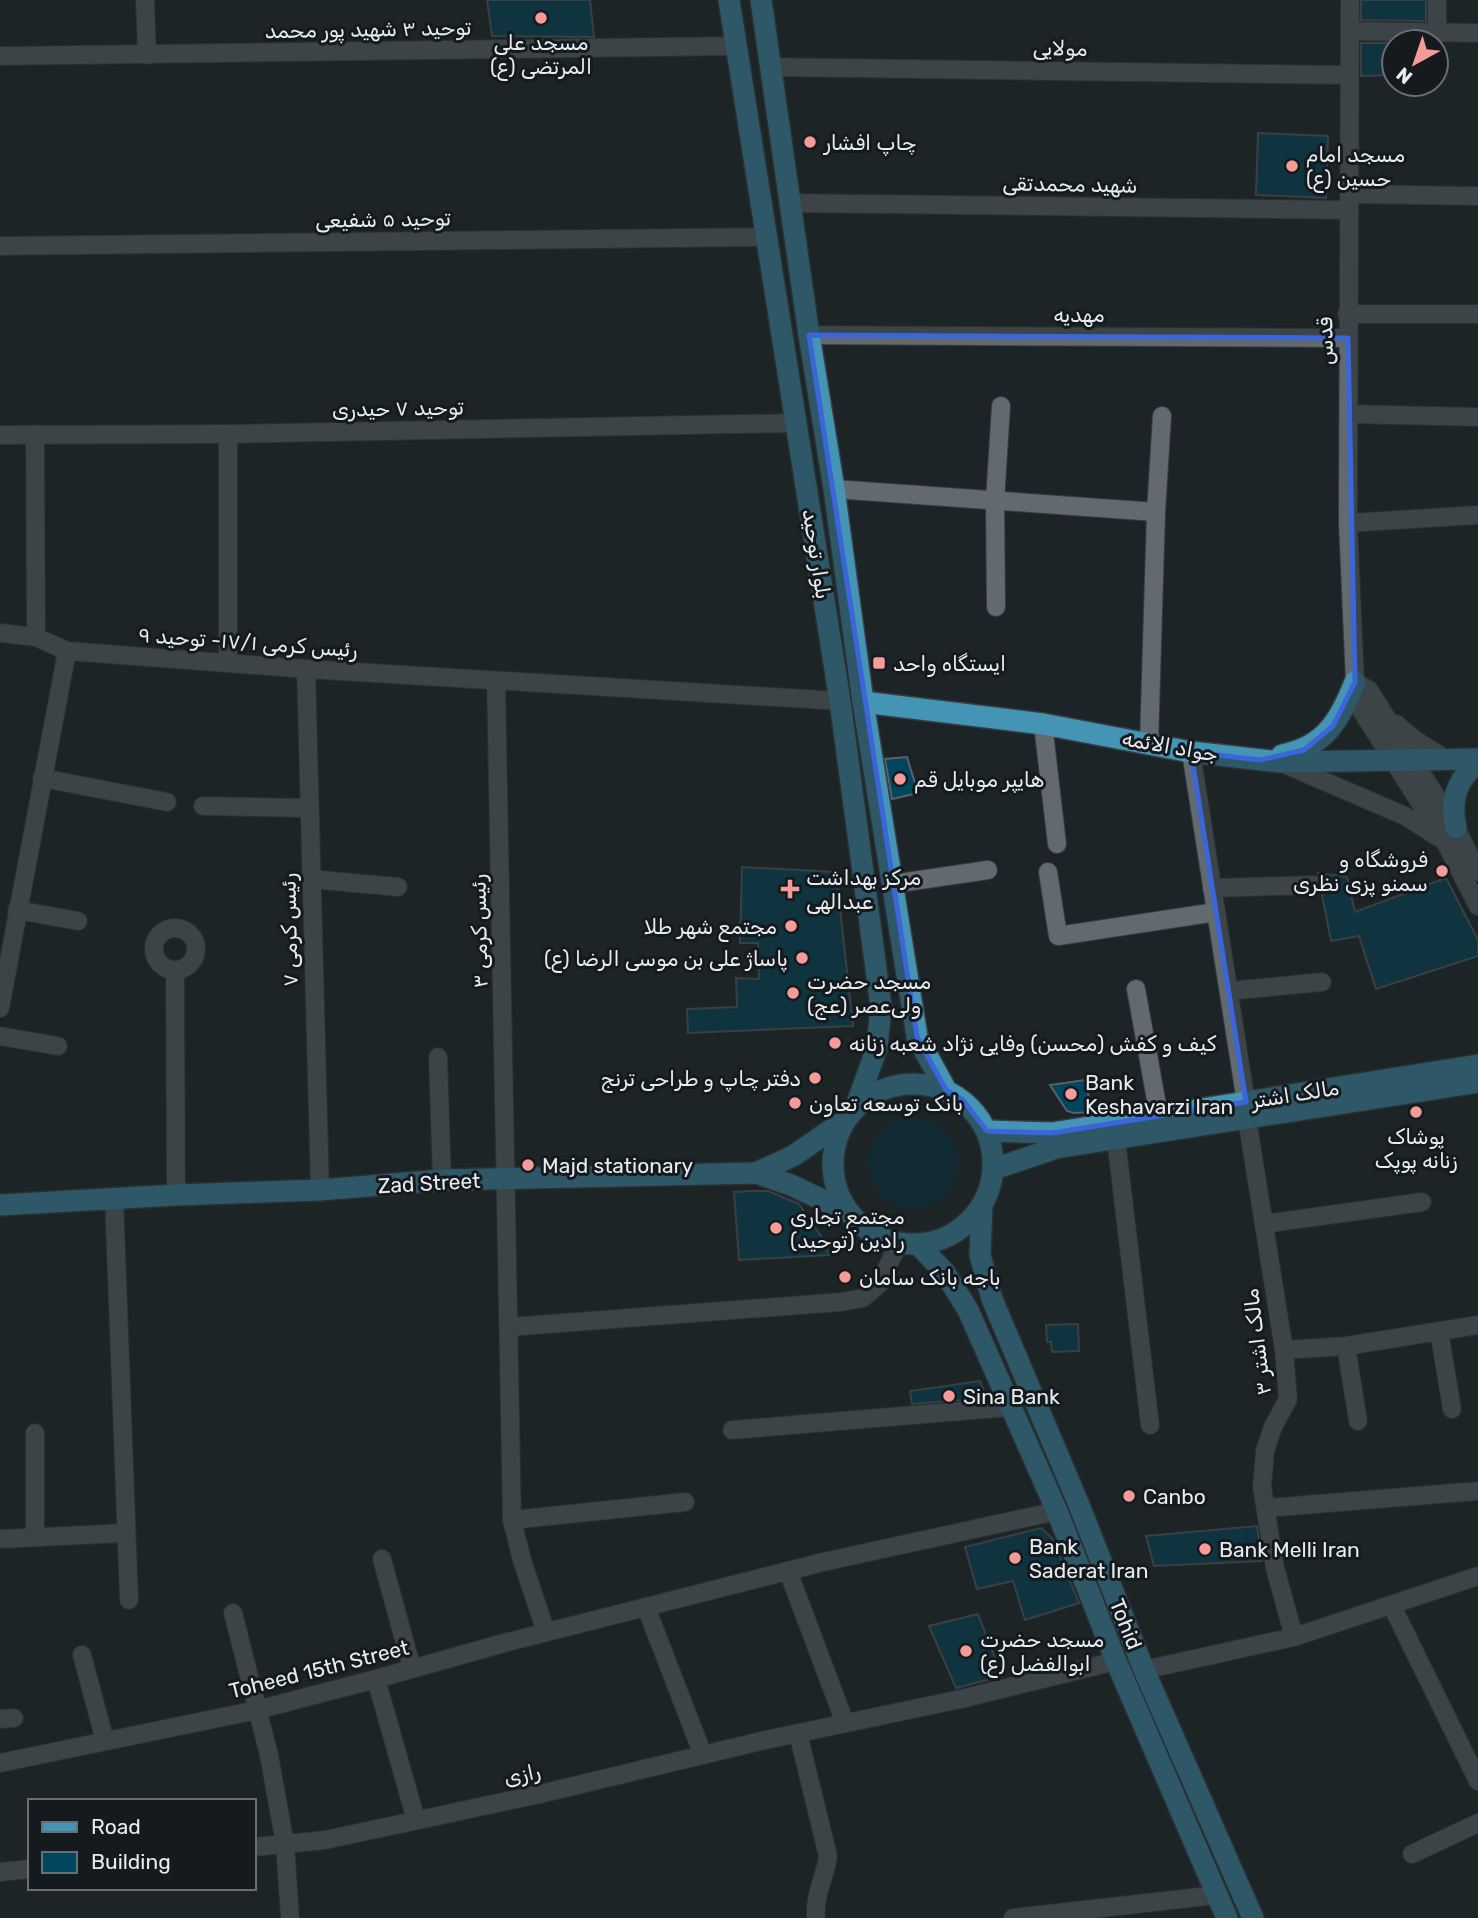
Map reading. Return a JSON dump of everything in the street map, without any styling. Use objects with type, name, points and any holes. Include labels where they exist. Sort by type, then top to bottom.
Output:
[{"type":"main road","name":"بلوار توحید","points":[[729,0],[840,701],[881,1006],[877,1048],[850,1114]]},
{"type":"main road","name":"بلوار توحید","points":[[761,0],[863,702],[917,1037],[946,1090]]},
{"type":"main road","points":[[1270,761],[1304,750],[1319,741],[1345,708],[1355,682]]},
{"type":"main road","name":"جواد الائمه","points":[[863,702],[1043,724],[1191,752],[1270,761],[1444,758],[1478,761]]},
{"type":"main road","points":[[1451,835],[1454,797],[1461,781],[1478,761]]},
{"type":"main road","name":"مالک اشتر","points":[[994,1169],[1056,1148],[1116,1139],[1247,1110],[1478,1065]]},
{"type":"main road","name":"مالک اشتر","points":[[987,1131],[1052,1133],[1159,1116],[1247,1110],[1478,1082]]},
{"type":"main road","points":[[928,1084],[946,1090],[963,1100],[987,1131],[994,1169],[982,1206],[970,1221],[955,1233],[937,1241],[908,1244],[880,1237],[863,1227],[839,1196],[833,1168],[836,1139],[850,1114],[872,1094],[899,1085],[928,1084]]},
{"type":"main road","name":"Zad Street","points":[[0,1205],[176,1195],[320,1191],[442,1180],[757,1173],[793,1156],[850,1114]]},
{"type":"main road","points":[[757,1173],[850,1213]]},
{"type":"main road","name":"Tohid","points":[[982,1206],[980,1255],[992,1299],[1079,1505],[1144,1670],[1253,1918]]},
{"type":"main road","name":"Tohid","points":[[908,1244],[945,1273],[968,1310],[1057,1511],[1116,1661],[1227,1918]]},
{"type":"street","points":[[145,0],[147,55]]},
{"type":"street","name":"قدس","points":[[1350,0],[1348,523],[1354,699],[1401,759]]},
{"type":"street","points":[[1437,0],[1437,28]]},
{"type":"street","points":[[1350,31],[1380,31]]},
{"type":"street","points":[[1450,32],[1478,33]]},
{"type":"street","name":"توحید ۳ شهيد پور محمد","points":[[0,57],[736,46]]},
{"type":"street","name":"مولایی","points":[[771,67],[1348,75]]},
{"type":"street","name":"شهید محمدتقی","points":[[790,203],[1349,202],[1478,196]]},
{"type":"street","name":"توحید ۵ شفیعی","points":[[0,246],[767,237]]},
{"type":"street","points":[[1347,314],[1478,314]]},
{"type":"street","name":"مهدیه","points":[[809,335],[1348,338]]},
{"type":"street","points":[[996,607],[995,500],[1001,406]]},
{"type":"street","points":[[1349,414],[1478,417]]},
{"type":"street","points":[[1149,743],[1156,512],[1162,415]]},
{"type":"street","name":"توحید ۷ حیدری","points":[[0,435],[228,434],[796,424]]},
{"type":"street","points":[[35,434],[36,637]]},
{"type":"street","points":[[228,434],[228,663]]},
{"type":"street","points":[[834,489],[1156,512]]},
{"type":"street","points":[[1348,523],[1478,515]]},
{"type":"street","name":"رئیس کرمی ۱۷/۱- توحید ۹","points":[[0,633],[36,637],[66,651],[306,669],[840,701]]},
{"type":"street","points":[[0,1008],[66,651]]},
{"type":"street","name":"رئیس کرمی ۷","points":[[306,669],[320,1191]]},
{"type":"street","name":"رئیس کرمی ۳","points":[[496,681],[512,1520],[546,1632]]},
{"type":"street","points":[[1355,682],[1369,691],[1380,709],[1401,759],[1478,872]]},
{"type":"street","points":[[1380,709],[1415,740],[1444,758]]},
{"type":"street","points":[[1043,724],[1057,844]]},
{"type":"street","name":"مالک اشتر ۳","points":[[1191,752],[1284,1350],[1289,1399],[1273,1427],[1265,1451],[1262,1487],[1275,1568],[1294,1637]]},
{"type":"street","points":[[1270,761],[1451,835],[1478,906]]},
{"type":"street","points":[[42,778],[167,802]]},
{"type":"street","points":[[203,806],[309,808]]},
{"type":"street","points":[[892,884],[988,870]]},
{"type":"street","points":[[1048,872],[1058,936],[1216,912]]},
{"type":"street","points":[[311,880],[398,887]]},
{"type":"street","points":[[1212,888],[1318,886]]},
{"type":"street","points":[[17,910],[78,921]]},
{"type":"street","points":[[175,970],[176,1195]]},
{"type":"street","points":[[1229,991],[1322,982]]},
{"type":"street","points":[[1136,989],[1159,1116]]},
{"type":"street","points":[[0,1036],[58,1046]]},
{"type":"street","points":[[438,1057],[442,1180]]},
{"type":"street","points":[[1116,1139],[1150,1425]]},
{"type":"street","points":[[114,1198],[124,1533],[129,1600]]},
{"type":"street","points":[[1264,1224],[1422,1202]]},
{"type":"street","points":[[509,1327],[841,1302],[863,1298],[879,1284],[908,1244]]},
{"type":"street","points":[[1284,1350],[1346,1346],[1478,1325]]},
{"type":"street","points":[[1439,1331],[1452,1409]]},
{"type":"street","points":[[1346,1346],[1358,1421]]},
{"type":"street","points":[[732,1430],[1012,1407]]},
{"type":"street","points":[[35,1433],[35,1537]]},
{"type":"street","points":[[1267,1508],[1478,1491]]},
{"type":"street","points":[[512,1520],[685,1502]]},
{"type":"street","name":"Toheed 15th Street","points":[[0,1763],[257,1710],[546,1632],[788,1571],[1057,1511]]},
{"type":"street","points":[[0,1538],[124,1533]]},
{"type":"street","points":[[382,1559],[412,1669]]},
{"type":"street","points":[[788,1571],[845,1723]]},
{"type":"street","points":[[1144,1670],[1294,1637],[1478,1576]]},
{"type":"street","points":[[1392,1606],[1478,1781]]},
{"type":"street","points":[[646,1607],[703,1755]]},
{"type":"street","points":[[233,1613],[269,1755],[285,1844],[290,1918]]},
{"type":"street","points":[[82,1655],[105,1741]]},
{"type":"street","name":"رازی","points":[[256,1847],[326,1840],[798,1733],[961,1699],[1116,1661]]},
{"type":"street","points":[[376,1679],[416,1820]]},
{"type":"street","points":[[798,1733],[828,1856],[825,1873],[817,1891],[816,1918]]},
{"type":"street","points":[[1412,1854],[1478,1824]]},
{"type":"street","points":[[0,1872],[28,1869]]},
{"type":"street","points":[[1013,1918],[1217,1895]]},
{"type":"highlighted area","points":[[809,335],[1348,338],[1355,682],[1333,726],[1304,750],[1260,760],[1191,752],[1246,1102],[1052,1133],[987,1131],[963,1100],[946,1090],[917,1037]]},
{"type":"shaded area","points":[[913,1118],[938,1126],[950,1138],[958,1163],[950,1188],[938,1200],[913,1208],[888,1200],[876,1188],[868,1163],[876,1138],[888,1126]]},
{"type":"building","name":"مسجد علی المرتضی (ع)","points":[[487,0],[590,0],[594,37],[492,36]]},
{"type":"building","points":[[1361,0],[1426,0],[1426,21],[1361,20]]},
{"type":"building","points":[[1361,43],[1380,43],[1380,75],[1361,76]]},
{"type":"building","name":"مسجد امام حسین (ع)","points":[[1258,133],[1328,136],[1326,198],[1256,195]]},
{"type":"building","name":"هایپر موبایل قم","points":[[907,757],[918,793],[892,799],[885,759]]},
{"type":"building","points":[[742,867],[836,872],[853,1026],[688,1033],[687,1009],[737,1007],[736,978],[759,979],[758,943],[740,943]]},
{"type":"building","points":[[1317,873],[1347,877],[1355,912],[1446,878],[1478,940],[1478,956],[1376,989],[1359,936],[1331,941],[1322,895],[1328,891],[1329,884],[1324,875]]},
{"type":"building","name":"Bank Keshavarzi Iran","points":[[1085,1080],[1092,1112],[1067,1111],[1050,1085]]},
{"type":"building","name":"مجتمع تجاری رادین (توحید)","points":[[768,1191],[799,1204],[821,1236],[829,1255],[739,1260],[734,1192]]},
{"type":"building","points":[[1078,1324],[1079,1351],[1052,1352],[1051,1342],[1047,1342],[1046,1325]]},
{"type":"building","name":"Sina Bank","points":[[980,1381],[987,1398],[912,1404],[910,1391]]},
{"type":"building","name":"Bank Melli Iran","points":[[1257,1526],[1262,1561],[1154,1566],[1146,1536]]},
{"type":"building","name":"Bank Saderat Iran","points":[[1041,1528],[1052,1538],[1079,1603],[1025,1620],[1013,1581],[977,1589],[965,1547]]},
{"type":"building","name":"مسجد حضرت ابوالفضل (ع)","points":[[978,1614],[1002,1676],[956,1688],[929,1626]]},
{"type":"place","name":"مسجد علی المرتضی (ع)","points":[[541,18]]},
{"type":"place","name":"چاپ افشار","points":[[810,142]]},
{"type":"place","name":"مسجد امام حسین (ع)","points":[[1292,166]]},
{"type":"place","name":"ایستگاه واحد","points":[[879,663]]},
{"type":"place","name":"هایپر موبایل قم","points":[[900,779]]},
{"type":"place","name":"فروشگاه و سمنو پزی نظری","points":[[1442,871]]},
{"type":"place","name":"مرکز بهداشت عبدالهی","points":[[790,889]]},
{"type":"place","name":"مجتمع شهر طلا","points":[[791,926]]},
{"type":"place","name":"پاساژ علی بن موسی الرضا (ع)","points":[[802,958]]},
{"type":"place","name":"مسجد حضرت ولی‌عصر (عج)","points":[[793,993]]},
{"type":"place","name":"کیف و کفش (محسن) وفایی نژاد شعبه زنانه","points":[[835,1043]]},
{"type":"place","name":"دفتر چاپ و طراحی ترنج","points":[[815,1078]]},
{"type":"place","name":"Bank Keshavarzi Iran","points":[[1071,1094]]},
{"type":"place","name":"بانک توسعه تعاون","points":[[795,1103]]},
{"type":"place","name":"پوشاک زنانه پوپک","points":[[1416,1112]]},
{"type":"place","name":"Majd stationary","points":[[528,1165]]},
{"type":"place","name":"مجتمع تجاری رادین (توحید)","points":[[776,1228]]},
{"type":"place","name":"باجه بانک سامان","points":[[845,1277]]},
{"type":"place","name":"Sina Bank","points":[[949,1396]]},
{"type":"place","name":"Canbo","points":[[1129,1496]]},
{"type":"place","name":"Bank Melli Iran","points":[[1205,1549]]},
{"type":"place","name":"Bank Saderat Iran","points":[[1015,1558]]},
{"type":"place","name":"مسجد حضرت ابوالفضل (ع)","points":[[966,1651]]}]
